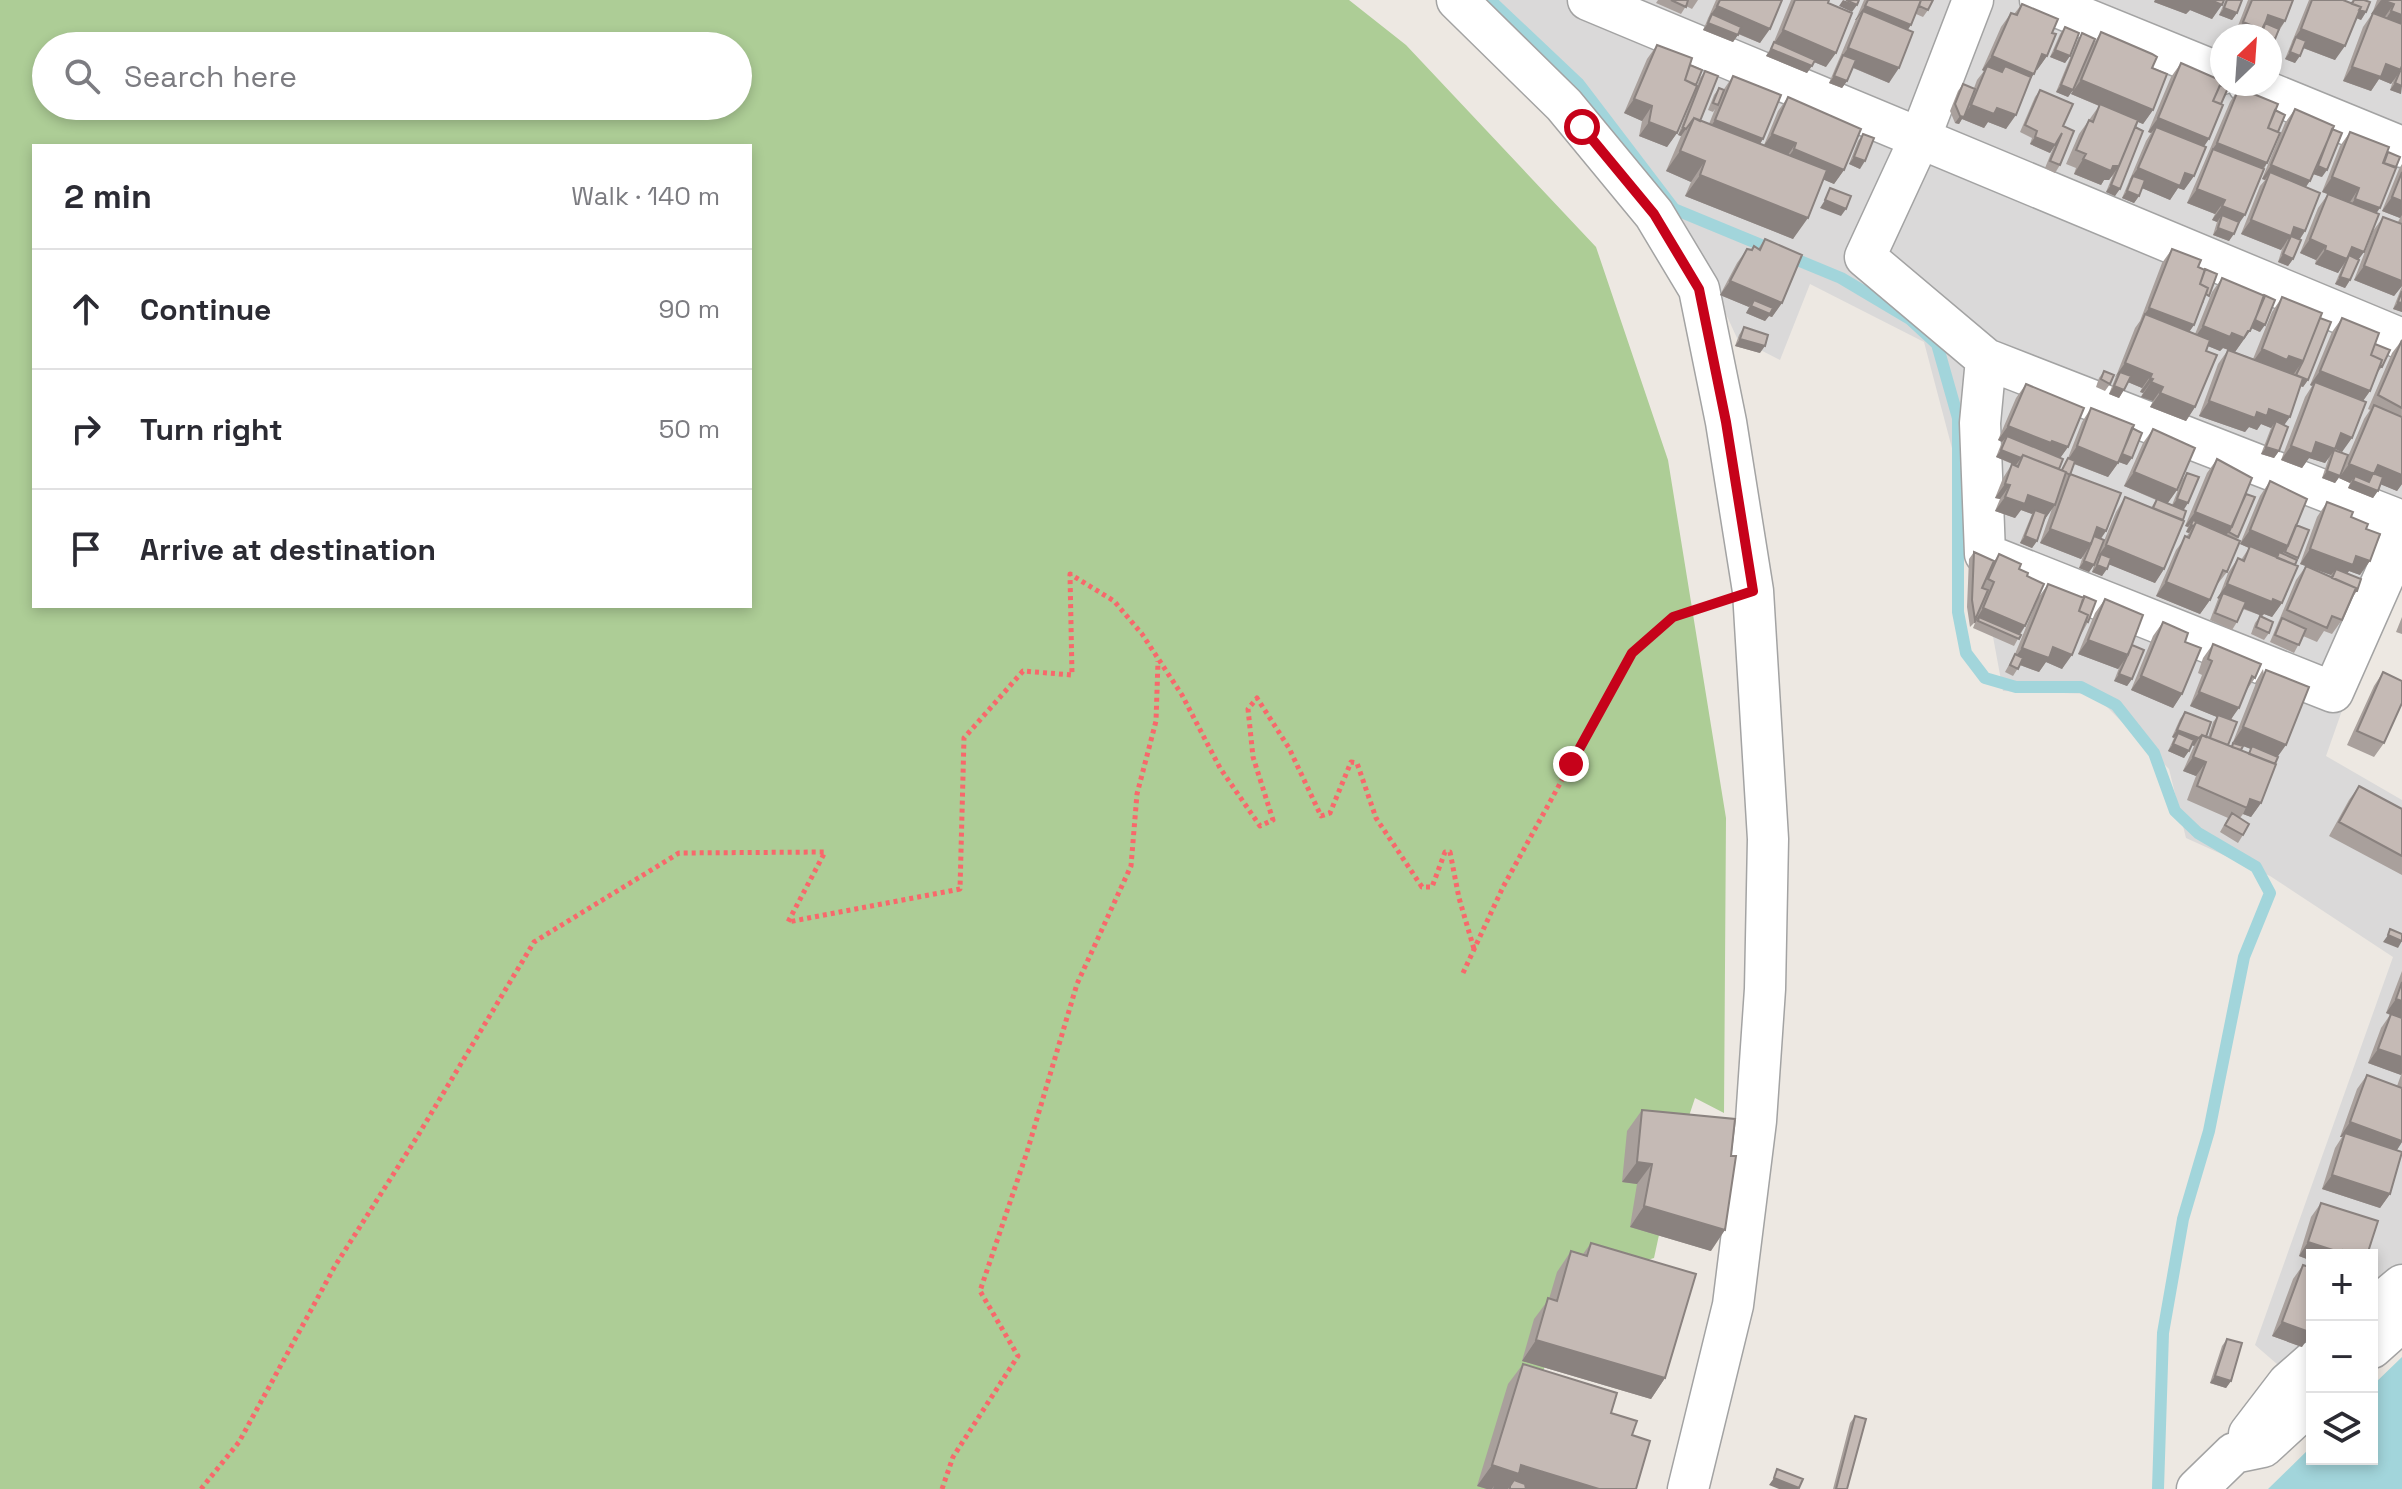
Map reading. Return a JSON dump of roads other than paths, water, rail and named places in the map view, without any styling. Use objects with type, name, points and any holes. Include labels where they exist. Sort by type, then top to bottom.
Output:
[{"type":"street","points":[[1457,0],[1564,105],[1654,214],[1699,289],[1726,422],[1753,591],[1768,839],[1765,989],[1756,1121],[1733,1305],[1688,1489]]},
{"type":"street","points":[[1588,0],[2402,339]]},
{"type":"street","points":[[1973,0],[1920,138],[1865,257],[1986,359],[2402,521]]},
{"type":"street","points":[[2040,0],[2210,69]]},
{"type":"street","points":[[2277,96],[2402,147]]},
{"type":"street","points":[[1986,359],[1980,423],[1985,554],[2333,692],[2402,536]]},
{"type":"street","points":[[2378,1305],[2402,1285]]},
{"type":"street","points":[[2378,1343],[2402,1321]]},
{"type":"street","points":[[2197,1489],[2234,1453],[2288,1383],[2306,1367]]},
{"type":"street","points":[[2234,1453],[2263,1447],[2306,1408]]},
{"type":"water","points":[[2402,1357],[2402,1489],[2268,1489],[2306,1452],[2306,1465],[2378,1465],[2378,1380]]},
{"type":"waterway","points":[[1490,0],[1578,83],[1674,209],[1841,278],[1910,319],[1937,344],[1958,418],[1958,612],[1966,653],[1985,678],[2016,687],[2081,687],[2116,705],[2154,753],[2175,811],[2198,833],[2256,867],[2270,893],[2244,957],[2209,1131],[2183,1219],[2163,1333],[2158,1489]]}]
